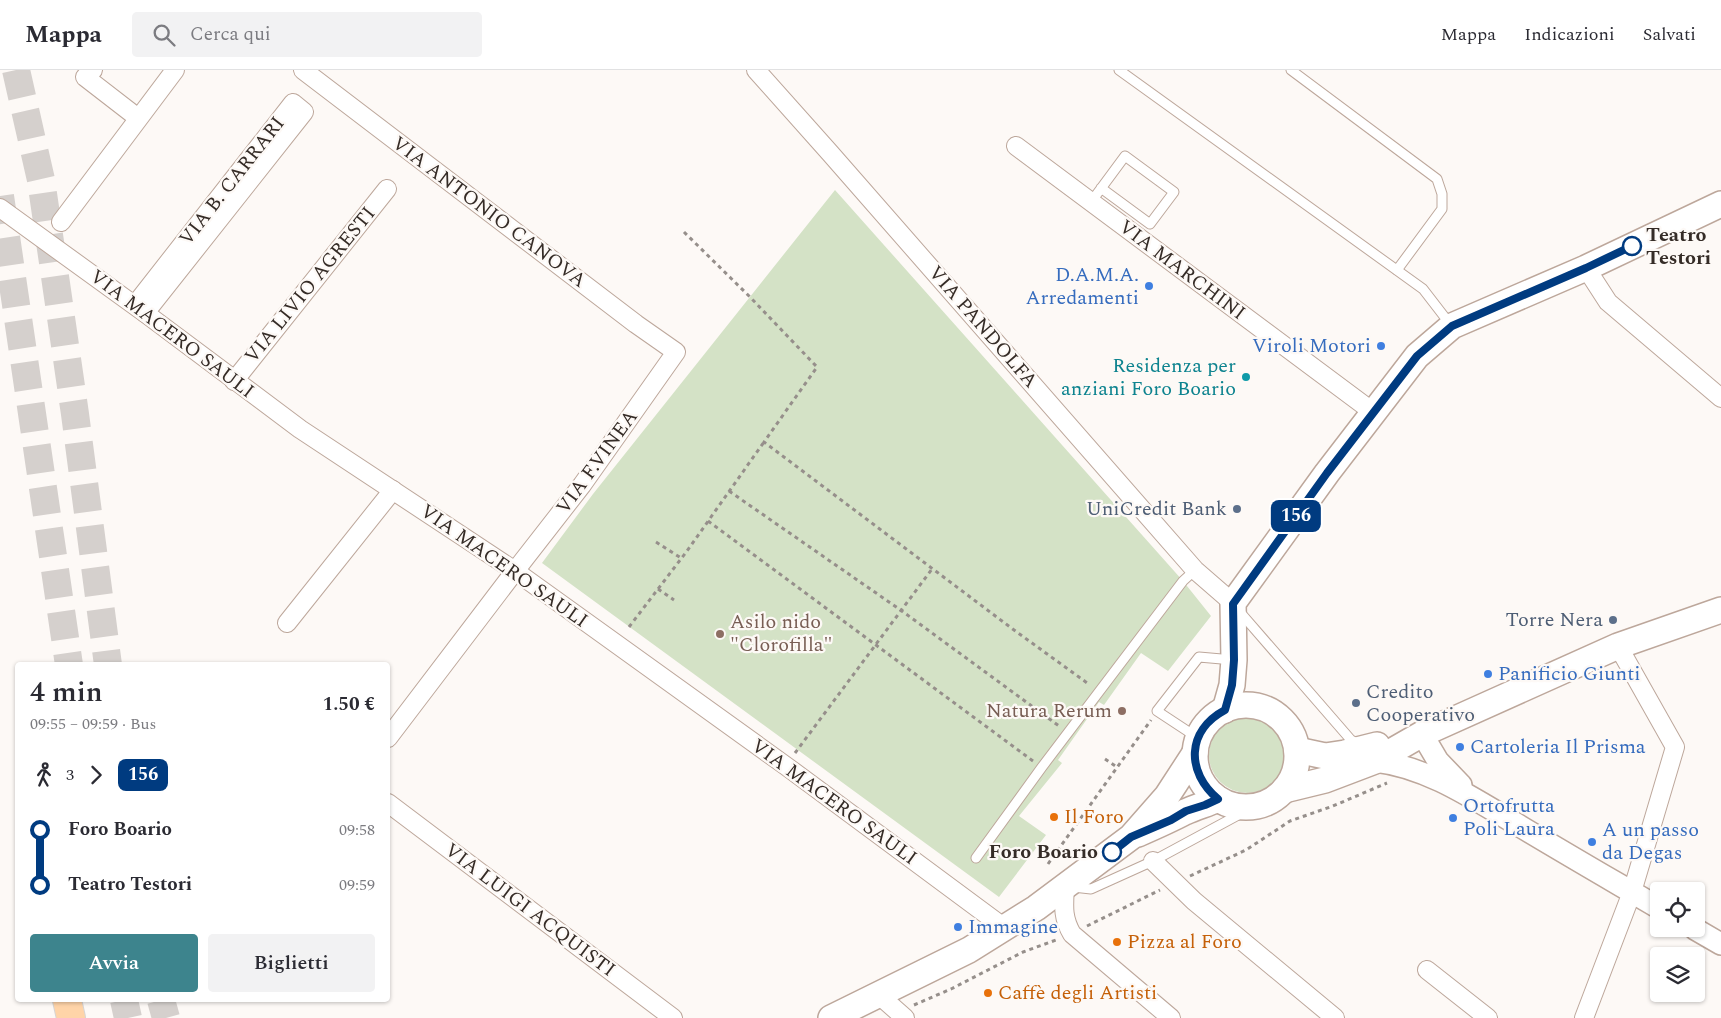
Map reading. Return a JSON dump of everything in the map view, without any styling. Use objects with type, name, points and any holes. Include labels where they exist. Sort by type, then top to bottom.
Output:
[{"type":"highway","points":[[67,1002],[71,1018]]},
{"type":"main road","points":[[1225,710],[1232,685],[1234,660],[1233,604],[1373,412],[1417,356],[1452,326],[1586,268],[1721,204]]},
{"type":"main road","points":[[1284,790],[1325,780],[1371,754],[1422,734],[1618,646],[1721,610]]},
{"type":"main road","points":[[831,1018],[969,950],[1006,929],[1131,837],[1167,796],[1209,721],[1225,710],[1244,705],[1256,706],[1268,710],[1279,717],[1294,737],[1297,750],[1296,764],[1292,778],[1284,790],[1275,798],[1253,807],[1241,807],[1218,799],[1200,779],[1196,766],[1197,745]]},
{"type":"main road","points":[[1297,750],[1325,756],[1345,753],[1371,754]]},
{"type":"main road","points":[[1131,837],[1171,820],[1186,811],[1218,799]]},
{"type":"street","points":[[93,70],[85,77],[138,118]]},
{"type":"street","points":[[61,222],[175,70]]},
{"type":"street","name":"VIA ANTONIO CANOVA","points":[[303,70],[636,324],[676,352]]},
{"type":"street","name":"VIA PANDOLFA","points":[[756,70],[1195,570],[1233,604]]},
{"type":"street","name":"VIA B. CARRARI","points":[[293,103],[304,112],[140,309],[293,103]]},
{"type":"street","name":"VIA MARCHINI","points":[[1016,146],[1096,195],[1373,412]]},
{"type":"street","name":"VIA LIVIO AGRESTI","points":[[234,381],[387,189]]},
{"type":"street","name":"VIA MACERO SAULI","points":[[0,208],[140,309],[300,429],[515,570],[786,766],[1006,929]]},
{"type":"street","points":[[1586,268],[1608,302],[1721,398]]},
{"type":"street","name":"VIA F.VINEA","points":[[390,735],[582,485],[676,352]]},
{"type":"street","points":[[288,622],[393,490]]},
{"type":"street","points":[[1584,1018],[1632,892],[1675,747],[1618,646]]},
{"type":"street","points":[[1422,734],[1438,761],[1473,798]]},
{"type":"street","points":[[1371,754],[1389,763],[1424,773],[1473,798],[1650,903]]},
{"type":"street","name":"VIA LUIGI ACQUISTI","points":[[390,804],[673,1018]]},
{"type":"street","points":[[1153,861],[1194,901],[1335,1018]]},
{"type":"street","points":[[1066,886],[1064,910],[1066,923],[1072,934],[1171,1018]]},
{"type":"street","points":[[1705,935],[1721,944]]},
{"type":"street","points":[[1427,970],[1488,1018]]},
{"type":"street","points":[[878,995],[901,1015]]},
{"type":"lane","points":[[1118,70],[1423,289],[1452,326]]},
{"type":"lane","points":[[1291,70],[1437,179],[1442,194],[1442,209],[1397,270]]},
{"type":"lane","points":[[1125,156],[1174,192],[1150,224],[1096,195],[1125,156]]},
{"type":"lane","points":[[976,858],[1042,767],[1183,581],[1195,570]]},
{"type":"lane","points":[[1233,604],[1351,740],[1371,754]]},
{"type":"lane","points":[[1197,745],[1157,711],[1199,657],[1234,660]]},
{"type":"lane","points":[[1066,886],[1091,888],[1153,861],[1253,807]]},
{"type":"path","points":[[629,627],[708,521],[817,367],[684,232]]},
{"type":"path","points":[[764,442],[1099,692]]},
{"type":"path","points":[[729,491],[902,610],[1068,733]]},
{"type":"path","points":[[708,521],[1042,767]]},
{"type":"path","points":[[656,542],[681,558]]},
{"type":"path","points":[[786,766],[932,569]]},
{"type":"path","points":[[658,589],[674,600]]},
{"type":"path","points":[[1048,864],[1157,711]]},
{"type":"path","points":[[1105,759],[1117,767]]},
{"type":"path","points":[[901,1015],[1023,952],[1072,934],[1174,882],[1246,850],[1290,821],[1333,806],[1392,781]]},
{"type":"green space","points":[[835,190],[1183,581],[1211,616],[1168,671],[1141,653],[1104,705],[1099,702],[1058,760],[1062,763],[1019,816],[1046,835],[999,897],[542,563],[593,494]]},
{"type":"green space","points":[[1240,717],[1254,717],[1268,723],[1279,734],[1285,748],[1282,770],[1274,782],[1254,793],[1240,793],[1226,787],[1215,776],[1209,762],[1209,748],[1215,734],[1226,723]]},
{"type":"tunnel","points":[[16,70],[41,180],[75,414],[108,662]]},
{"type":"tunnel","points":[[0,196],[69,662]]},
{"type":"tunnel","points":[[124,1002],[128,1018]]},
{"type":"tunnel","points":[[162,1002],[166,1018]]},
{"type":"bus line","name":"156","points":[[1112,852],[1131,837],[1171,820],[1186,811],[1218,799],[1200,779],[1195,753],[1198,738],[1203,729],[1209,721],[1225,710],[1232,685],[1234,660],[1233,604],[1327,473],[1417,356],[1452,326],[1632,246]]},
{"type":"place","name":"Teatro Testori","points":[[1632,246]]},
{"type":"place","name":"D.A.M.A. Arredamenti","points":[[1149,286]]},
{"type":"place","name":"Viroli Motori","points":[[1381,346]]},
{"type":"place","name":"Residenza per anziani Foro Boario","points":[[1246,377]]},
{"type":"place","name":"UniCredit Bank","points":[[1237,509]]},
{"type":"place","name":"Torre Nera","points":[[1613,620]]},
{"type":"place","name":"Asilo nido \"Clorofilla\"","points":[[720,634]]},
{"type":"place","name":"Panificio Giunti","points":[[1488,674]]},
{"type":"place","name":"Credito Cooperativo","points":[[1356,703]]},
{"type":"place","name":"Natura Rerum","points":[[1122,711]]},
{"type":"place","name":"Cartoleria Il Prisma","points":[[1460,747]]},
{"type":"place","name":"Il Foro","points":[[1054,817]]},
{"type":"place","name":"Ortofrutta Poli Laura","points":[[1453,818]]},
{"type":"place","name":"A un passo da Degas","points":[[1592,842]]},
{"type":"place","name":"Foro Boario","points":[[1112,852]]},
{"type":"place","name":"Immagine","points":[[958,927]]},
{"type":"place","name":"Pizza al Foro","points":[[1117,942]]},
{"type":"place","name":"Caffè degli Artisti","points":[[988,993]]}]
